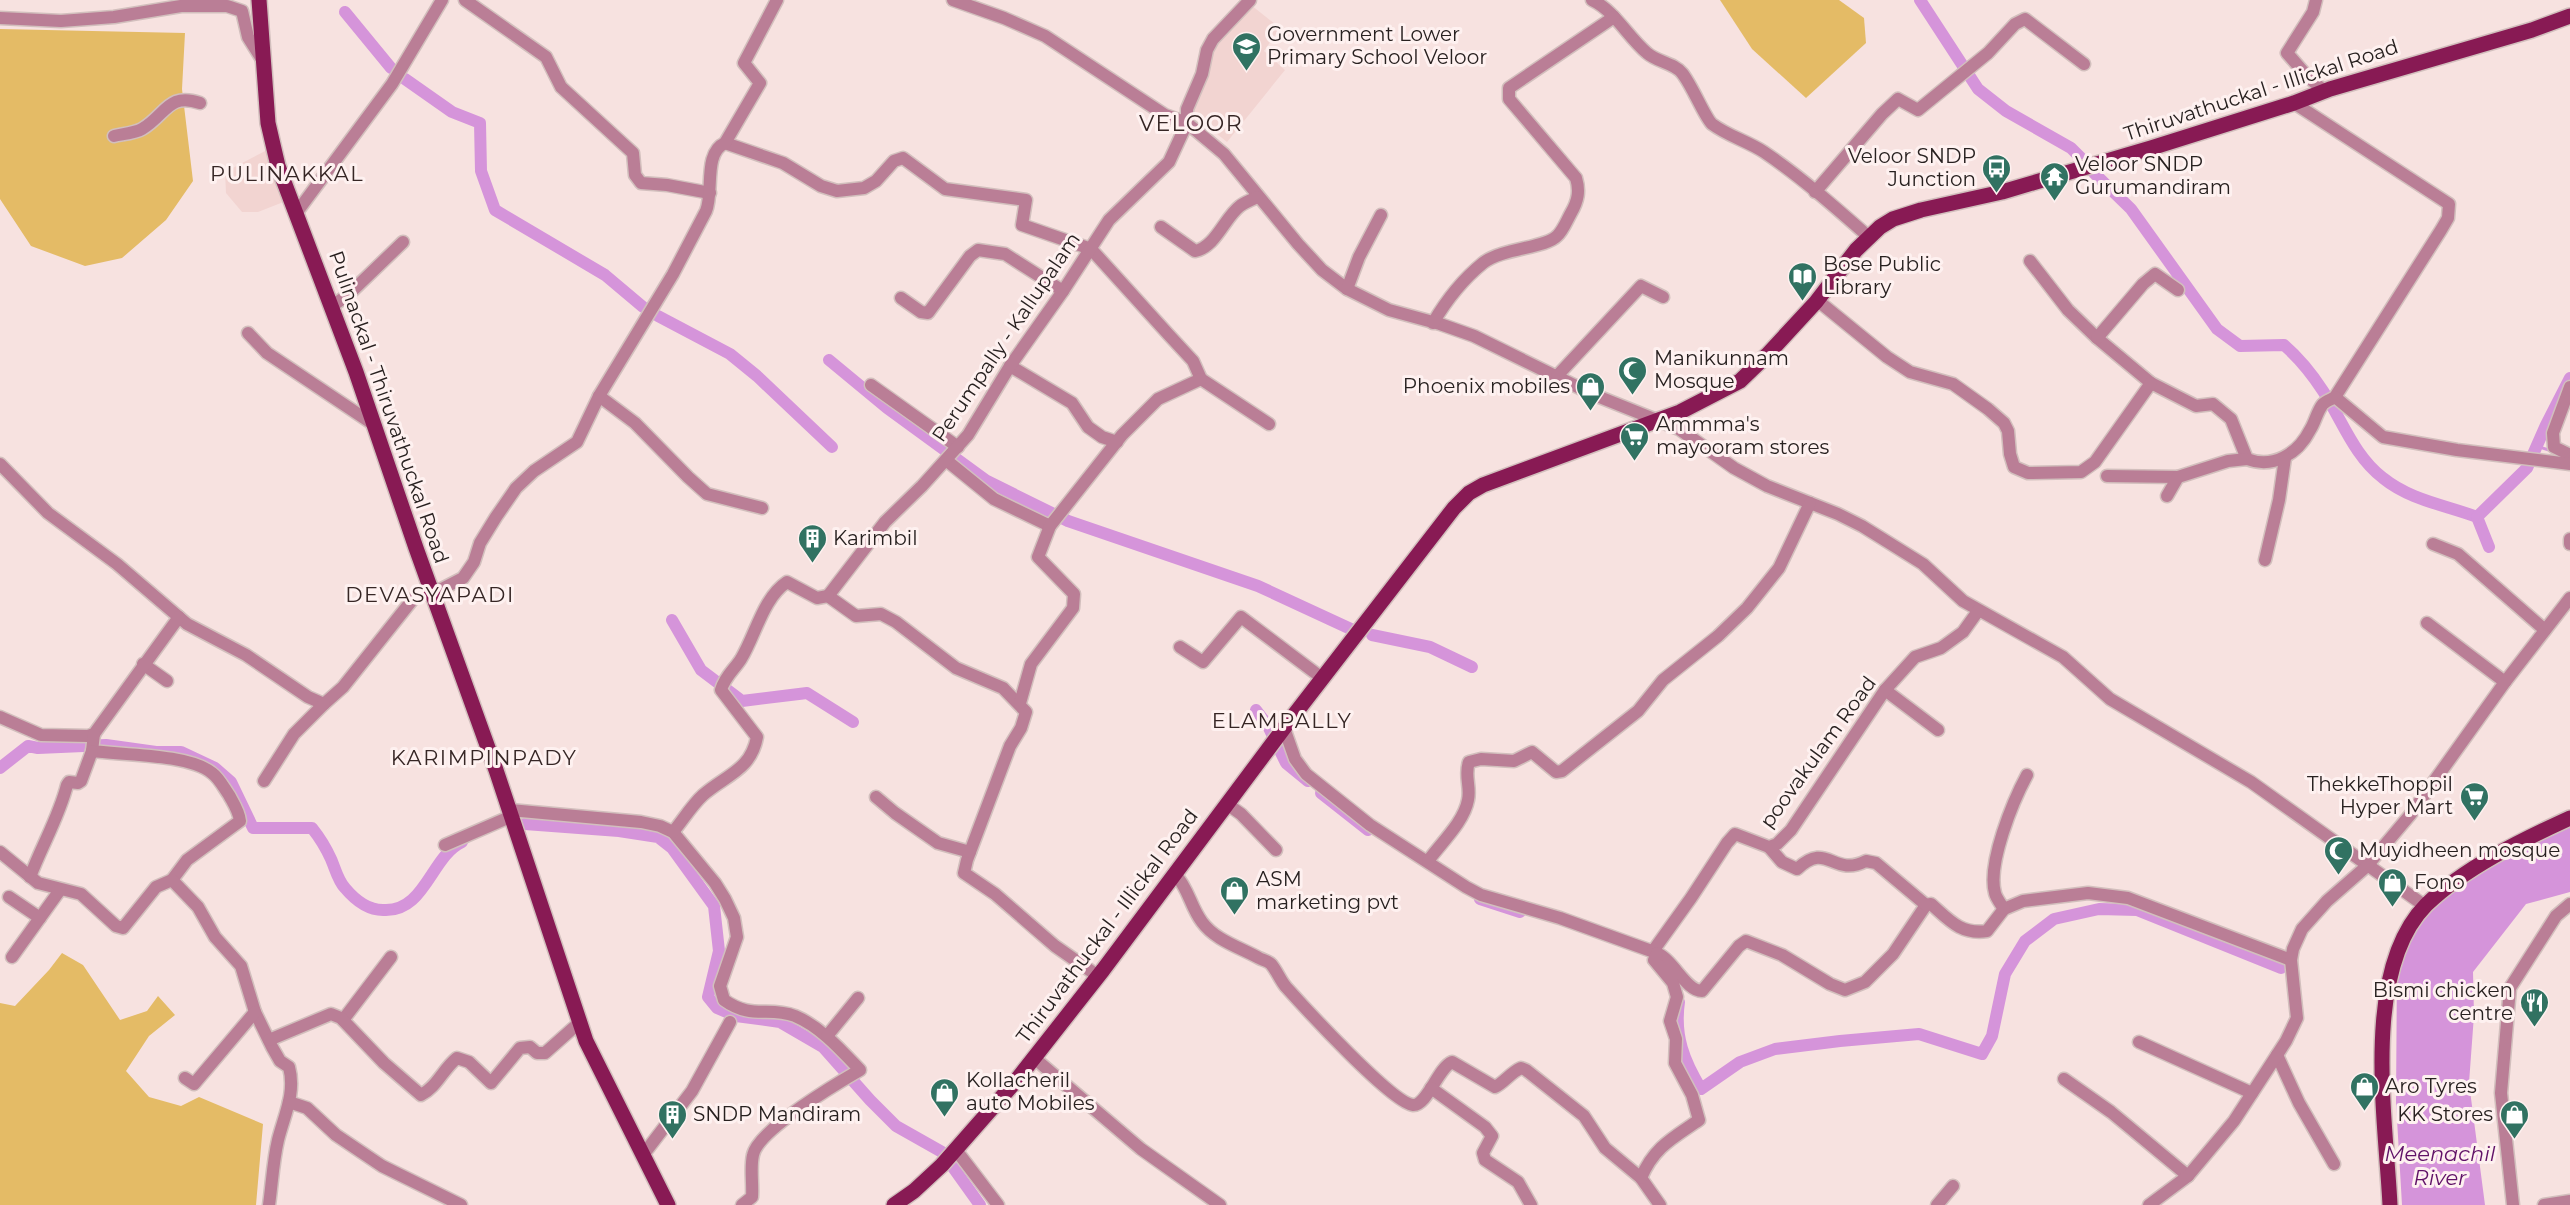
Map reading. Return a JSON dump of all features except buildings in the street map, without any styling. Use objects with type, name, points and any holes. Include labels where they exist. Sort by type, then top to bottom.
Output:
[{"type":"main road","name":"Pulinackal - Thiruvathuckal Road","points":[[259,0],[268,123],[274,149],[332,306],[513,820],[580,1022],[594,1058],[668,1205]]},
{"type":"main road","name":"Thiruvathuckal - Illickal Road","points":[[894,1205],[914,1191],[942,1165],[1034,1057],[1098,976],[1277,736],[1454,508],[1469,494],[1484,485],[1657,421],[1712,397],[1740,381],[1817,300],[1851,256],[1880,227],[1904,214],[2002,192],[2570,16]]},
{"type":"main road","points":[[2390,1205],[2381,1071],[2385,1017],[2396,958],[2405,936],[2425,906],[2452,885],[2501,853],[2570,818]]},
{"type":"street","points":[[297,212],[392,84],[442,0]]},
{"type":"street","points":[[465,0],[546,57],[561,87],[633,153],[635,175],[641,183],[667,185],[710,194]]},
{"type":"street","points":[[264,781],[294,734],[343,687],[413,599],[432,593],[463,578],[474,562],[480,543],[490,526],[516,488],[534,471],[577,442],[599,396],[673,274],[706,211],[714,155],[726,143],[760,83],[744,63],[777,0]]},
{"type":"street","points":[[953,0],[1004,18],[1045,36],[1165,115],[1187,123],[1224,154],[1257,197],[1322,270],[1347,289],[1389,310],[1474,336],[1592,394],[1679,429],[1734,468],[1767,486],[1862,526],[1923,564],[1963,601],[2063,657],[2110,699],[2251,782],[2425,906]]},
{"type":"street","name":"Perumpally - Kallupalam","points":[[828,596],[885,522],[946,460],[976,424],[1010,366],[1109,220],[1169,162],[1187,123],[1187,109],[1202,74],[1207,50],[1213,39],[1250,0]]},
{"type":"street","points":[[1592,0],[1606,7],[1648,55],[1680,71],[1696,93],[1709,122],[1728,135],[1748,141],[1870,238]]},
{"type":"street","points":[[2316,0],[2313,12],[2288,53],[2306,75],[2324,91]]},
{"type":"street","points":[[0,18],[61,21],[114,17],[180,3],[227,6],[242,11],[248,37],[265,64]]},
{"type":"street","points":[[1433,322],[1450,294],[1485,261],[1514,249],[1543,243],[1556,237],[1573,210],[1580,189],[1576,178],[1509,99],[1509,88],[1614,17]]},
{"type":"street","points":[[1815,192],[1882,114],[1898,99],[1918,110],[1988,53],[2015,24],[2025,19],[2084,64]]},
{"type":"street","points":[[114,136],[142,129],[172,102],[188,99],[200,103]]},
{"type":"street","points":[[2107,476],[2178,477],[2228,461],[2247,459],[2257,463],[2271,463],[2285,458],[2309,433],[2442,230],[2448,218],[2449,204],[2294,103]]},
{"type":"street","points":[[726,143],[783,163],[821,186],[837,191],[864,188],[876,182],[894,161],[903,158],[945,189],[1026,200],[1022,225],[1091,249],[1168,334],[1181,345],[1193,361],[1201,379],[1253,416],[1269,424]]},
{"type":"street","points":[[1161,226],[1195,251],[1201,250],[1227,224],[1239,207],[1257,197]]},
{"type":"street","points":[[1347,289],[1359,257],[1381,215]]},
{"type":"street","points":[[332,306],[348,295],[402,242]]},
{"type":"street","points":[[901,298],[921,312],[928,313],[970,256],[978,250],[1005,254],[1063,291]]},
{"type":"street","points":[[2030,261],[2068,310],[2097,338],[2151,383],[2196,406],[2213,404],[2231,419],[2247,459]]},
{"type":"street","points":[[2097,338],[2143,284],[2155,274],[2178,290]]},
{"type":"street","points":[[1557,376],[1641,286],[1663,297]]},
{"type":"street","points":[[1817,300],[1887,357],[1910,372],[1953,384],[1988,409],[2004,423],[2008,431],[2010,454],[2014,467],[2028,473],[2081,472],[2095,462],[2151,383]]},
{"type":"street","points":[[249,333],[267,353],[373,424]]},
{"type":"street","points":[[1010,366],[1072,403],[1088,427],[1102,437],[1117,442]]},
{"type":"street","points":[[1020,703],[1030,664],[1073,608],[1074,594],[1038,557],[1056,519],[1117,442],[1158,399],[1201,379]]},
{"type":"street","points":[[871,385],[958,447]]},
{"type":"street","points":[[2570,387],[2553,433],[2554,447],[2570,455]]},
{"type":"street","points":[[599,396],[635,423],[707,494],[762,508]]},
{"type":"street","points":[[2330,400],[2382,437],[2457,450],[2570,464]]},
{"type":"street","points":[[2265,560],[2280,500],[2285,458]]},
{"type":"street","points":[[946,460],[994,498],[1056,519]]},
{"type":"street","points":[[0,465],[48,513],[117,564],[179,617],[246,655],[308,698],[324,704]]},
{"type":"street","points":[[2167,496],[2178,477]]},
{"type":"street","points":[[1428,861],[1464,813],[1469,798],[1466,770],[1469,762],[1481,759],[1514,760],[1532,752],[1551,770],[1562,771],[1638,711],[1663,680],[1718,636],[1747,608],[1779,568],[1810,503]]},
{"type":"street","points":[[2570,539],[2570,544]]},
{"type":"street","points":[[2433,544],[2458,554],[2545,630]]},
{"type":"street","points":[[673,832],[702,796],[741,767],[755,750],[757,737],[721,690],[724,679],[740,662],[760,619],[779,587],[787,582],[817,598],[828,596],[856,616],[881,614],[896,622],[956,668],[1003,688],[1020,703],[1026,712],[1021,728],[1010,746],[964,873],[995,894],[1055,946],[1098,976]]},
{"type":"street","points":[[2150,1205],[2188,1176],[2234,1121],[2286,1041],[2297,1018],[2291,960],[2302,929],[2327,901],[2367,866],[2410,815],[2505,682],[2570,598]]},
{"type":"street","name":"poovakulam Road","points":[[1655,955],[1735,834],[1769,847],[1777,844],[1791,830],[1885,690],[1915,657],[1941,648],[1964,632],[1978,611]]},
{"type":"street","points":[[30,877],[60,810],[67,785],[69,782],[81,781],[92,749],[94,734],[179,617]]},
{"type":"street","points":[[1180,647],[1203,662],[1241,617],[1322,678]]},
{"type":"street","points":[[2427,623],[2505,682]]},
{"type":"street","points":[[143,664],[167,681]]},
{"type":"street","points":[[1885,690],[1938,730]]},
{"type":"street","points":[[0,717],[41,735],[88,736],[94,734]]},
{"type":"street","points":[[1277,736],[1306,774],[1370,825],[1481,895],[1560,918],[1667,958],[1692,989],[1699,992],[1746,941],[1782,955],[1830,984],[1845,990],[1865,982],[1893,954],[1926,904]]},
{"type":"street","points":[[0,852],[38,883],[81,894],[116,926],[123,928],[156,887],[172,880],[187,860],[240,821],[238,812],[223,785],[212,772],[174,759],[92,749]]},
{"type":"street","points":[[2004,909],[1995,893],[1995,873],[2004,827],[2013,801],[2027,775]]},
{"type":"street","points":[[876,797],[938,843],[970,852]]},
{"type":"street","points":[[1227,804],[1249,822],[1276,850]]},
{"type":"street","points":[[445,845],[513,820],[641,822],[660,825],[673,832],[715,883],[734,918],[736,937],[720,986],[724,1000],[747,1012],[794,1016],[827,1036],[860,1070],[781,1122],[762,1138],[755,1147],[752,1158],[752,1197],[742,1205]]},
{"type":"street","points":[[1769,847],[1782,862],[1797,869],[1808,858],[1820,857],[1845,867],[1866,861],[1876,863],[1926,904],[1931,904],[1963,930],[1973,933],[1987,931],[2004,909],[2023,900],[2088,892],[2128,898],[2291,960]]},
{"type":"street","points":[[1175,874],[1185,885],[1201,921],[1207,927],[1224,941],[1270,963],[1284,985],[1378,1081],[1411,1105],[1418,1104],[1448,1064],[1452,1062],[1495,1087],[1502,1084],[1512,1072],[1521,1068],[1526,1070],[1584,1116],[1605,1148],[1641,1178],[1660,1205]]},
{"type":"street","points":[[172,880],[198,907],[215,937],[241,966],[255,1012],[280,1061],[289,1067],[292,1079],[289,1102],[278,1142],[269,1205]]},
{"type":"street","points":[[12,957],[60,890]]},
{"type":"street","points":[[9,897],[40,918]]},
{"type":"street","points":[[2513,1205],[2502,1093],[2510,988],[2556,916],[2570,904]]},
{"type":"street","points":[[1641,1178],[1649,1160],[1661,1147],[1699,1120],[1692,1095],[1675,1063],[1676,1039],[1670,1021],[1677,997],[1673,983],[1655,955]]},
{"type":"street","points":[[343,1020],[391,957]]},
{"type":"street","points":[[827,1036],[858,998]]},
{"type":"street","points":[[185,1078],[194,1084],[255,1012]]},
{"type":"street","points":[[269,1040],[331,1014],[343,1020],[384,1063],[421,1095],[430,1090],[449,1064],[457,1058],[470,1062],[490,1083],[519,1048],[530,1047],[537,1053],[545,1053],[580,1022]]},
{"type":"street","points":[[643,1155],[692,1091],[730,1022]]},
{"type":"street","points":[[2139,1042],[2252,1093]]},
{"type":"street","points":[[2277,1054],[2299,1103],[2334,1164]]},
{"type":"street","points":[[1034,1057],[1142,1149],[1220,1205]]},
{"type":"street","points":[[2064,1079],[2111,1112],[2188,1176]]},
{"type":"street","points":[[1431,1088],[1485,1126],[1492,1136],[1483,1153],[1485,1160],[1518,1182],[1532,1205]]},
{"type":"street","points":[[289,1102],[307,1108],[336,1135],[382,1166],[461,1205]]},
{"type":"street","points":[[954,1151],[998,1205]]},
{"type":"street","points":[[1937,1205],[1953,1186]]},
{"type":"street","points":[[2544,1205],[2570,1201]]},
{"type":"shaded area","points":[[1720,0],[1839,0],[1864,18],[1866,43],[1806,98],[1752,49]]},
{"type":"shaded area","name":"Government Lower Primary School Veloor","points":[[1251,5],[1280,28],[1264,51],[1285,70],[1227,142],[1191,113],[1209,74],[1211,55],[1221,37]]},
{"type":"shaded area","points":[[0,29],[185,33],[182,89],[193,181],[166,220],[122,258],[85,266],[31,246],[0,199]]},
{"type":"shaded area","points":[[267,150],[286,201],[258,212],[242,212],[226,193],[225,172]]},
{"type":"shaded area","points":[[62,953],[83,965],[120,1020],[147,1011],[158,996],[175,1015],[149,1036],[126,1071],[149,1097],[181,1106],[199,1097],[263,1124],[256,1205],[0,1205],[0,1003],[15,1006]]},
{"type":"water","name":"Meenachil River","points":[[2570,824],[2570,892],[2526,904],[2473,972],[2474,1015],[2469,1083],[2485,1205],[2402,1205],[2396,1102],[2397,966],[2418,919],[2450,892],[2516,850]]},
{"type":"waterway","points":[[1920,0],[1978,89],[2006,111],[2071,148],[2081,158]]},
{"type":"waterway","points":[[345,12],[391,68]]},
{"type":"waterway","points":[[405,79],[452,112],[480,123],[481,171],[495,210],[605,275],[643,307]]},
{"type":"waterway","points":[[2094,173],[2131,209],[2217,329],[2240,346],[2284,345],[2314,378],[2356,448],[2373,469],[2393,486],[2405,492],[2477,517],[2489,547]]},
{"type":"waterway","points":[[658,316],[730,354],[757,376],[832,447]]},
{"type":"waterway","points":[[829,360],[887,408],[987,481],[1068,521],[1258,586],[1353,630]]},
{"type":"waterway","points":[[2477,517],[2527,468],[2570,378]]},
{"type":"waterway","points":[[2536,446],[2552,451]]},
{"type":"waterway","points":[[672,620],[701,670],[742,701],[807,693],[853,722]]},
{"type":"waterway","points":[[1372,635],[1430,647],[1472,667]]},
{"type":"waterway","points":[[1256,710],[1268,726],[1286,763],[1308,781]]},
{"type":"waterway","points":[[0,768],[28,746],[38,748],[106,745],[156,752],[181,752],[215,768],[231,782],[253,828],[312,828],[327,851],[343,885],[362,904],[377,910],[397,909],[409,903],[427,882],[442,859],[462,842]]},
{"type":"waterway","points":[[1321,793],[1368,830]]},
{"type":"waterway","points":[[525,824],[619,831],[658,837],[672,848],[714,906],[719,951],[708,997],[717,1008],[736,1016],[780,1022],[823,1047],[896,1126],[942,1152],[980,1205]]},
{"type":"waterway","points":[[1480,899],[1520,912]]},
{"type":"waterway","points":[[1679,1002],[1679,1037],[1685,1058],[1701,1089],[1740,1062],[1775,1049],[1919,1034],[1982,1054],[1992,1036],[2005,974],[2025,941],[2054,919],[2099,909],[2137,910],[2281,968]]},
{"type":"place","name":"Government Lower Primary School Veloor","points":[[1246,72]]},
{"type":"place","name":"Veloor SNDP Junction","points":[[1997,194]]},
{"type":"place","name":"Veloor SNDP Gurumandiram","points":[[2054,202]]},
{"type":"place","name":"Bose Public Library","points":[[1802,302]]},
{"type":"place","name":"Manikunnam Mosque","points":[[1633,396]]},
{"type":"place","name":"Phoenix mobiles","points":[[1591,412]]},
{"type":"place","name":"Ammma's mayooram stores","points":[[1635,462]]},
{"type":"place","name":"Karimbil","points":[[812,564]]},
{"type":"place","name":"ThekkeThoppil Hyper Mart","points":[[2474,822]]},
{"type":"place","name":"Muyidheen mosque","points":[[2338,876]]},
{"type":"place","name":"Fono","points":[[2393,908]]},
{"type":"place","name":"ASM marketing pvt","points":[[1235,916]]},
{"type":"place","name":"Bismi chicken centre","points":[[2534,1028]]},
{"type":"place","name":"Aro Tyres","points":[[2364,1112]]},
{"type":"place","name":"Kollacheril auto Mobiles","points":[[945,1118]]},
{"type":"place","name":"SNDP Mandiram","points":[[672,1140]]},
{"type":"place","name":"KK Stores","points":[[2514,1140]]},
{"type":"district","name":"VELOOR","points":[[1191,123]]},
{"type":"district","name":"PULINAKKAL","points":[[287,173]]},
{"type":"district","name":"DEVASYAPADI","points":[[430,594]]},
{"type":"district","name":"ELAMPALLY","points":[[1282,720]]},
{"type":"district","name":"KARIMPINPADY","points":[[484,757]]}]
